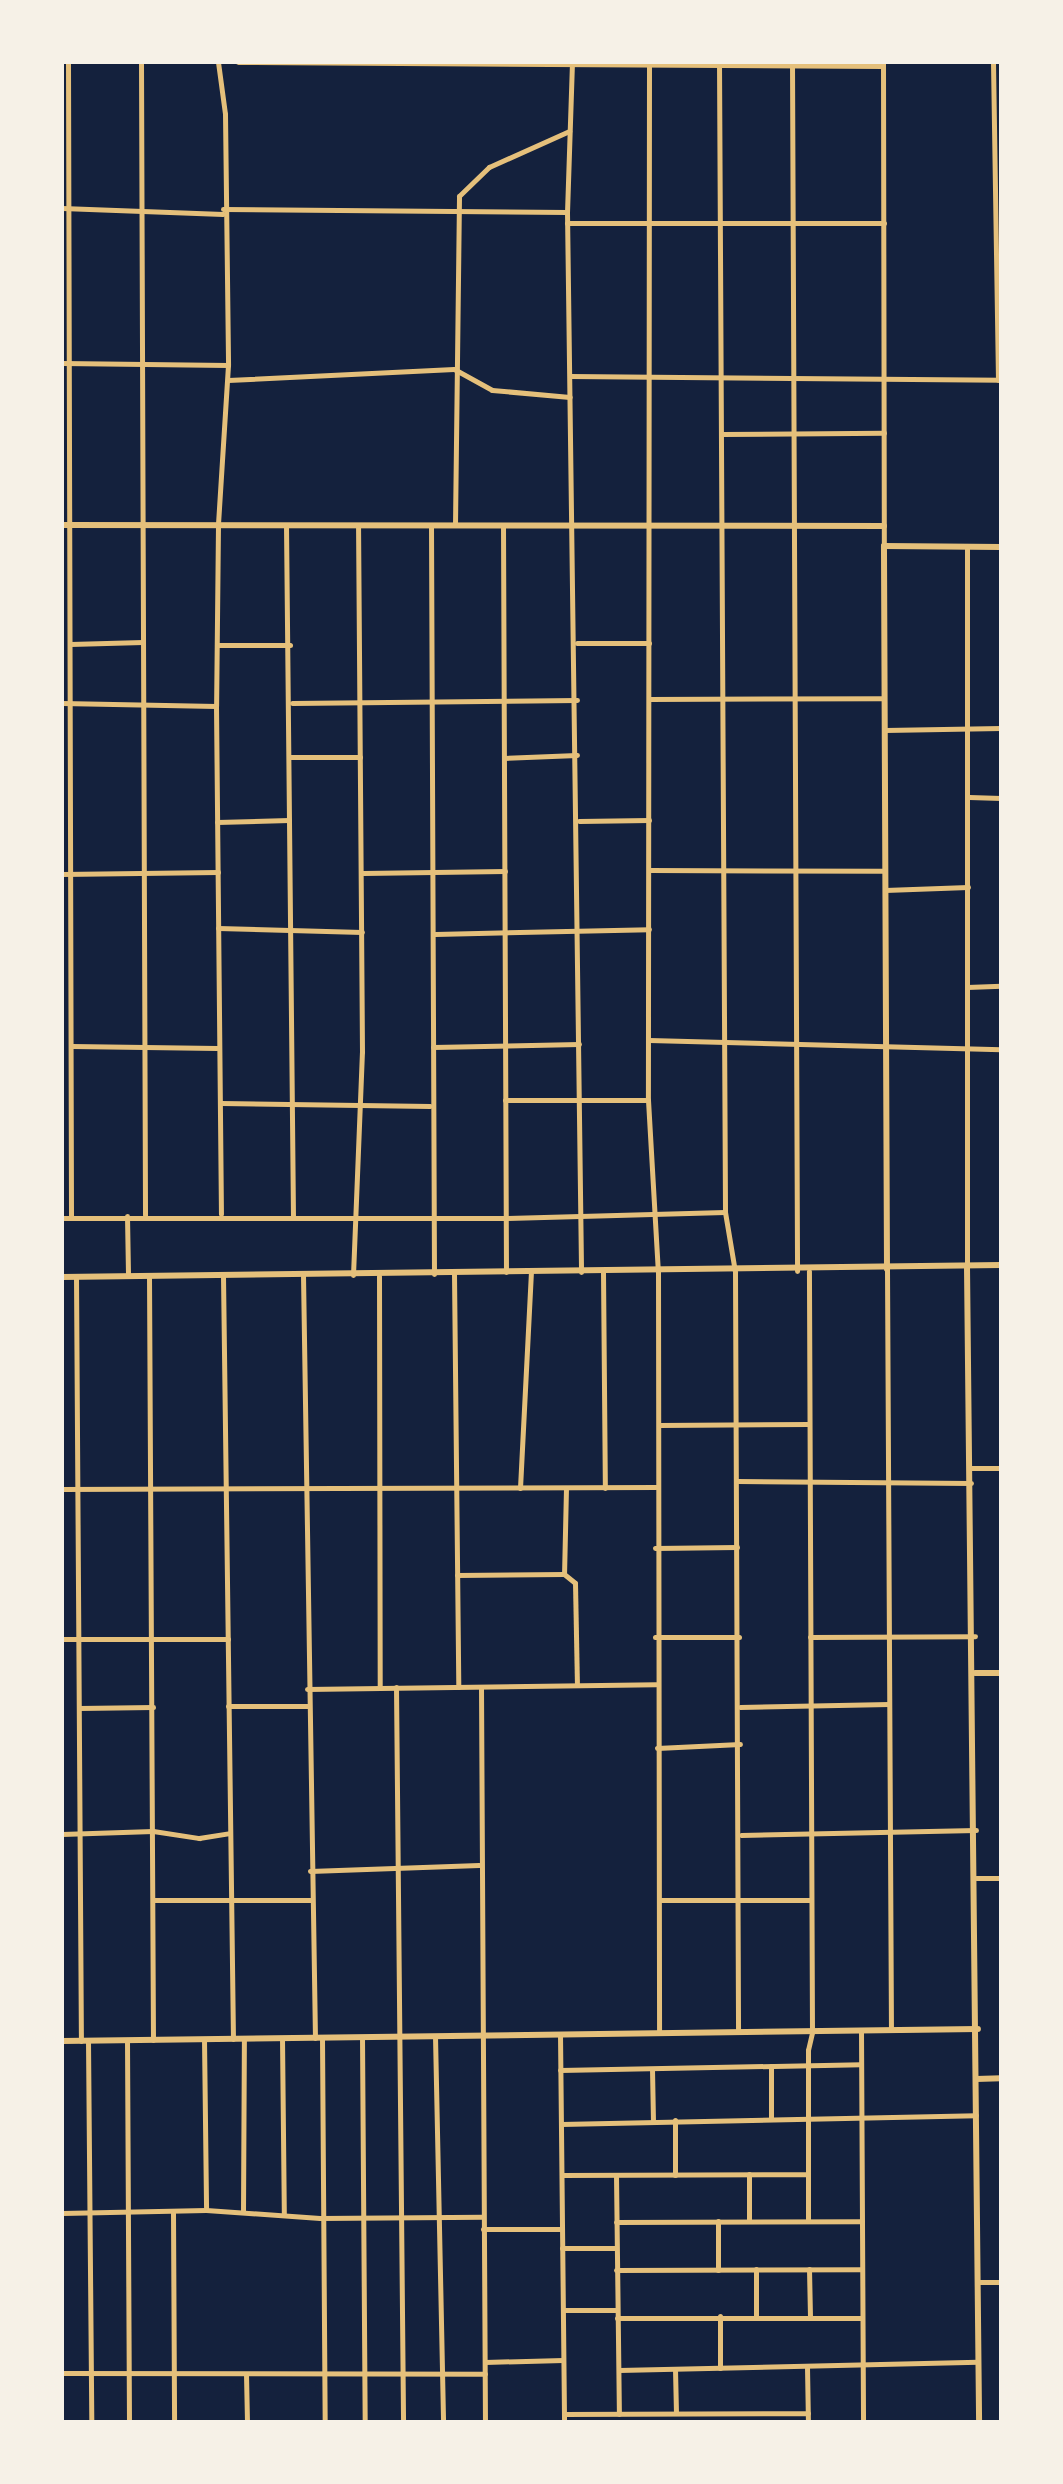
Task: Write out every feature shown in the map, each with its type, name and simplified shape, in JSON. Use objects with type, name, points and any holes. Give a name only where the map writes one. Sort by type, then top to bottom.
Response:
[{"type":"street","points":[[68,62],[73,525],[70,644],[71,1218]]},
{"type":"street","points":[[141,62],[145,1215]]},
{"type":"street","points":[[218,62],[225,114],[223,212],[228,365],[218,525],[216,706],[221,1214]]},
{"type":"street","points":[[238,62],[883,64],[883,698],[891,2030]]},
{"type":"street","points":[[570,376],[999,380],[993,62]]},
{"type":"street","points":[[572,64],[567,223],[577,643],[579,1101],[584,1214],[581,1273]]},
{"type":"street","points":[[649,64],[648,1100],[651,1214],[658,1272],[655,1637],[659,2033]]},
{"type":"street","points":[[719,64],[725,1212],[735,1272],[740,1707],[738,2032]]},
{"type":"street","points":[[792,64],[797,1271]]},
{"type":"street","points":[[455,525],[457,210],[464,188],[489,167],[569,131]]},
{"type":"street","points":[[62,208],[223,212],[567,212]]},
{"type":"street","points":[[567,223],[884,223]]},
{"type":"street","points":[[62,363],[228,365]]},
{"type":"street","points":[[228,380],[454,369],[492,390],[570,397]]},
{"type":"street","points":[[722,434],[884,433]]},
{"type":"street","points":[[62,525],[884,526]]},
{"type":"street","points":[[286,525],[292,703],[289,820],[293,1216]]},
{"type":"street","points":[[353,1275],[362,1105],[363,873],[358,525]]},
{"type":"street","points":[[431,525],[435,934],[430,1106],[434,1275]]},
{"type":"street","points":[[503,525],[506,1274]]},
{"type":"street","points":[[884,546],[1001,547]]},
{"type":"street","points":[[967,547],[967,1267],[975,1636],[979,2422]]},
{"type":"street","points":[[70,644],[143,642]]},
{"type":"street","points":[[577,643],[649,643]]},
{"type":"street","points":[[217,645],[290,645]]},
{"type":"street","points":[[649,699],[883,698]]},
{"type":"street","points":[[292,703],[577,700]]},
{"type":"street","points":[[62,703],[216,706]]},
{"type":"street","points":[[884,731],[1001,728]]},
{"type":"street","points":[[504,758],[577,755]]},
{"type":"street","points":[[291,757],[360,757]]},
{"type":"street","points":[[969,797],[1001,798]]},
{"type":"street","points":[[217,822],[289,820]]},
{"type":"street","points":[[579,821],[649,820]]},
{"type":"street","points":[[650,870],[885,871]]},
{"type":"street","points":[[363,873],[505,871]]},
{"type":"street","points":[[62,874],[218,872]]},
{"type":"street","points":[[885,890],[968,887]]},
{"type":"street","points":[[218,928],[362,932]]},
{"type":"street","points":[[435,934],[649,929]]},
{"type":"street","points":[[967,987],[1001,986]]},
{"type":"street","points":[[649,1040],[796,1041],[886,1048],[1001,1049]]},
{"type":"street","points":[[433,1047],[579,1044]]},
{"type":"street","points":[[72,1046],[217,1048]]},
{"type":"street","points":[[505,1100],[648,1100]]},
{"type":"street","points":[[221,1103],[430,1106]]},
{"type":"street","points":[[62,1218],[221,1214],[506,1218],[725,1212]]},
{"type":"street","points":[[127,1216],[128,1276]]},
{"type":"street","points":[[62,1277],[735,1272],[1001,1265]]},
{"type":"street","points":[[808,2221],[808,2065],[812,2032],[809,1271]]},
{"type":"street","points":[[603,1272],[605,1488]]},
{"type":"street","points":[[520,1488],[531,1273]]},
{"type":"street","points":[[454,1274],[458,1687]]},
{"type":"street","points":[[303,1275],[303,1487],[310,1871],[318,2038],[325,2422]]},
{"type":"street","points":[[149,1276],[153,1489],[153,2040]]},
{"type":"street","points":[[223,1276],[229,1488],[228,1706],[233,2039]]},
{"type":"street","points":[[379,1276],[380,1687]]},
{"type":"street","points":[[76,1277],[79,1833],[91,2422]]},
{"type":"street","points":[[659,1425],[809,1424]]},
{"type":"street","points":[[972,1468],[1001,1468]]},
{"type":"street","points":[[737,1481],[971,1483]]},
{"type":"street","points":[[62,1489],[456,1485],[656,1487]]},
{"type":"street","points":[[564,1574],[566,1488]]},
{"type":"street","points":[[655,1548],[737,1547]]},
{"type":"street","points":[[457,1575],[564,1574],[575,1583],[577,1684]]},
{"type":"street","points":[[810,1637],[975,1636]]},
{"type":"street","points":[[655,1637],[739,1637]]},
{"type":"street","points":[[62,1639],[228,1639]]},
{"type":"street","points":[[975,1673],[1001,1673]]},
{"type":"street","points":[[307,1689],[656,1684]]},
{"type":"street","points":[[396,1687],[394,1868],[400,2037],[403,2422]]},
{"type":"street","points":[[481,1687],[479,1865],[485,2422]]},
{"type":"street","points":[[740,1707],[889,1704]]},
{"type":"street","points":[[228,1706],[307,1706]]},
{"type":"street","points":[[79,1708],[153,1707]]},
{"type":"street","points":[[657,1748],[740,1744]]},
{"type":"street","points":[[741,1835],[976,1830]]},
{"type":"street","points":[[62,1834],[153,1831],[199,1838],[230,1833]]},
{"type":"street","points":[[310,1871],[479,1865]]},
{"type":"street","points":[[976,1878],[1001,1878]]},
{"type":"street","points":[[153,1900],[311,1900]]},
{"type":"street","points":[[660,1900],[812,1900]]},
{"type":"street","points":[[62,2041],[978,2029]]},
{"type":"street","points":[[861,2031],[859,2118],[863,2422]]},
{"type":"street","points":[[560,2034],[564,2422]]},
{"type":"street","points":[[435,2036],[443,2422]]},
{"type":"street","points":[[362,2037],[365,2422]]},
{"type":"street","points":[[282,2038],[284,2215]]},
{"type":"street","points":[[204,2039],[206,2210]]},
{"type":"street","points":[[243,2212],[244,2039]]},
{"type":"street","points":[[127,2040],[129,2422]]},
{"type":"street","points":[[560,2070],[861,2064]]},
{"type":"street","points":[[771,2066],[771,2117]]},
{"type":"street","points":[[652,2069],[653,2120]]},
{"type":"street","points":[[976,2079],[1001,2078]]},
{"type":"street","points":[[561,2124],[807,2116],[977,2115]]},
{"type":"street","points":[[675,2120],[675,2175]]},
{"type":"street","points":[[749,2174],[749,2221]]},
{"type":"street","points":[[562,2175],[807,2174]]},
{"type":"street","points":[[616,2175],[619,2414]]},
{"type":"street","points":[[62,2213],[206,2210],[320,2218],[483,2217]]},
{"type":"street","points":[[173,2213],[174,2422]]},
{"type":"street","points":[[718,2221],[718,2270]]},
{"type":"street","points":[[616,2222],[862,2221]]},
{"type":"street","points":[[483,2229],[562,2229]]},
{"type":"street","points":[[562,2248],[616,2248]]},
{"type":"street","points":[[756,2269],[756,2316]]},
{"type":"street","points":[[809,2269],[810,2317]]},
{"type":"street","points":[[616,2270],[862,2269]]},
{"type":"street","points":[[977,2282],[1001,2282]]},
{"type":"street","points":[[563,2310],[617,2310]]},
{"type":"street","points":[[720,2316],[720,2368]]},
{"type":"street","points":[[617,2318],[862,2318]]},
{"type":"street","points":[[485,2362],[563,2360]]},
{"type":"street","points":[[619,2370],[978,2362]]},
{"type":"street","points":[[807,2367],[808,2422]]},
{"type":"street","points":[[675,2369],[676,2413]]},
{"type":"street","points":[[62,2373],[485,2374]]},
{"type":"street","points":[[246,2374],[247,2422]]},
{"type":"street","points":[[710,2413],[710,2422]]},
{"type":"street","points":[[564,2414],[808,2413]]}]
